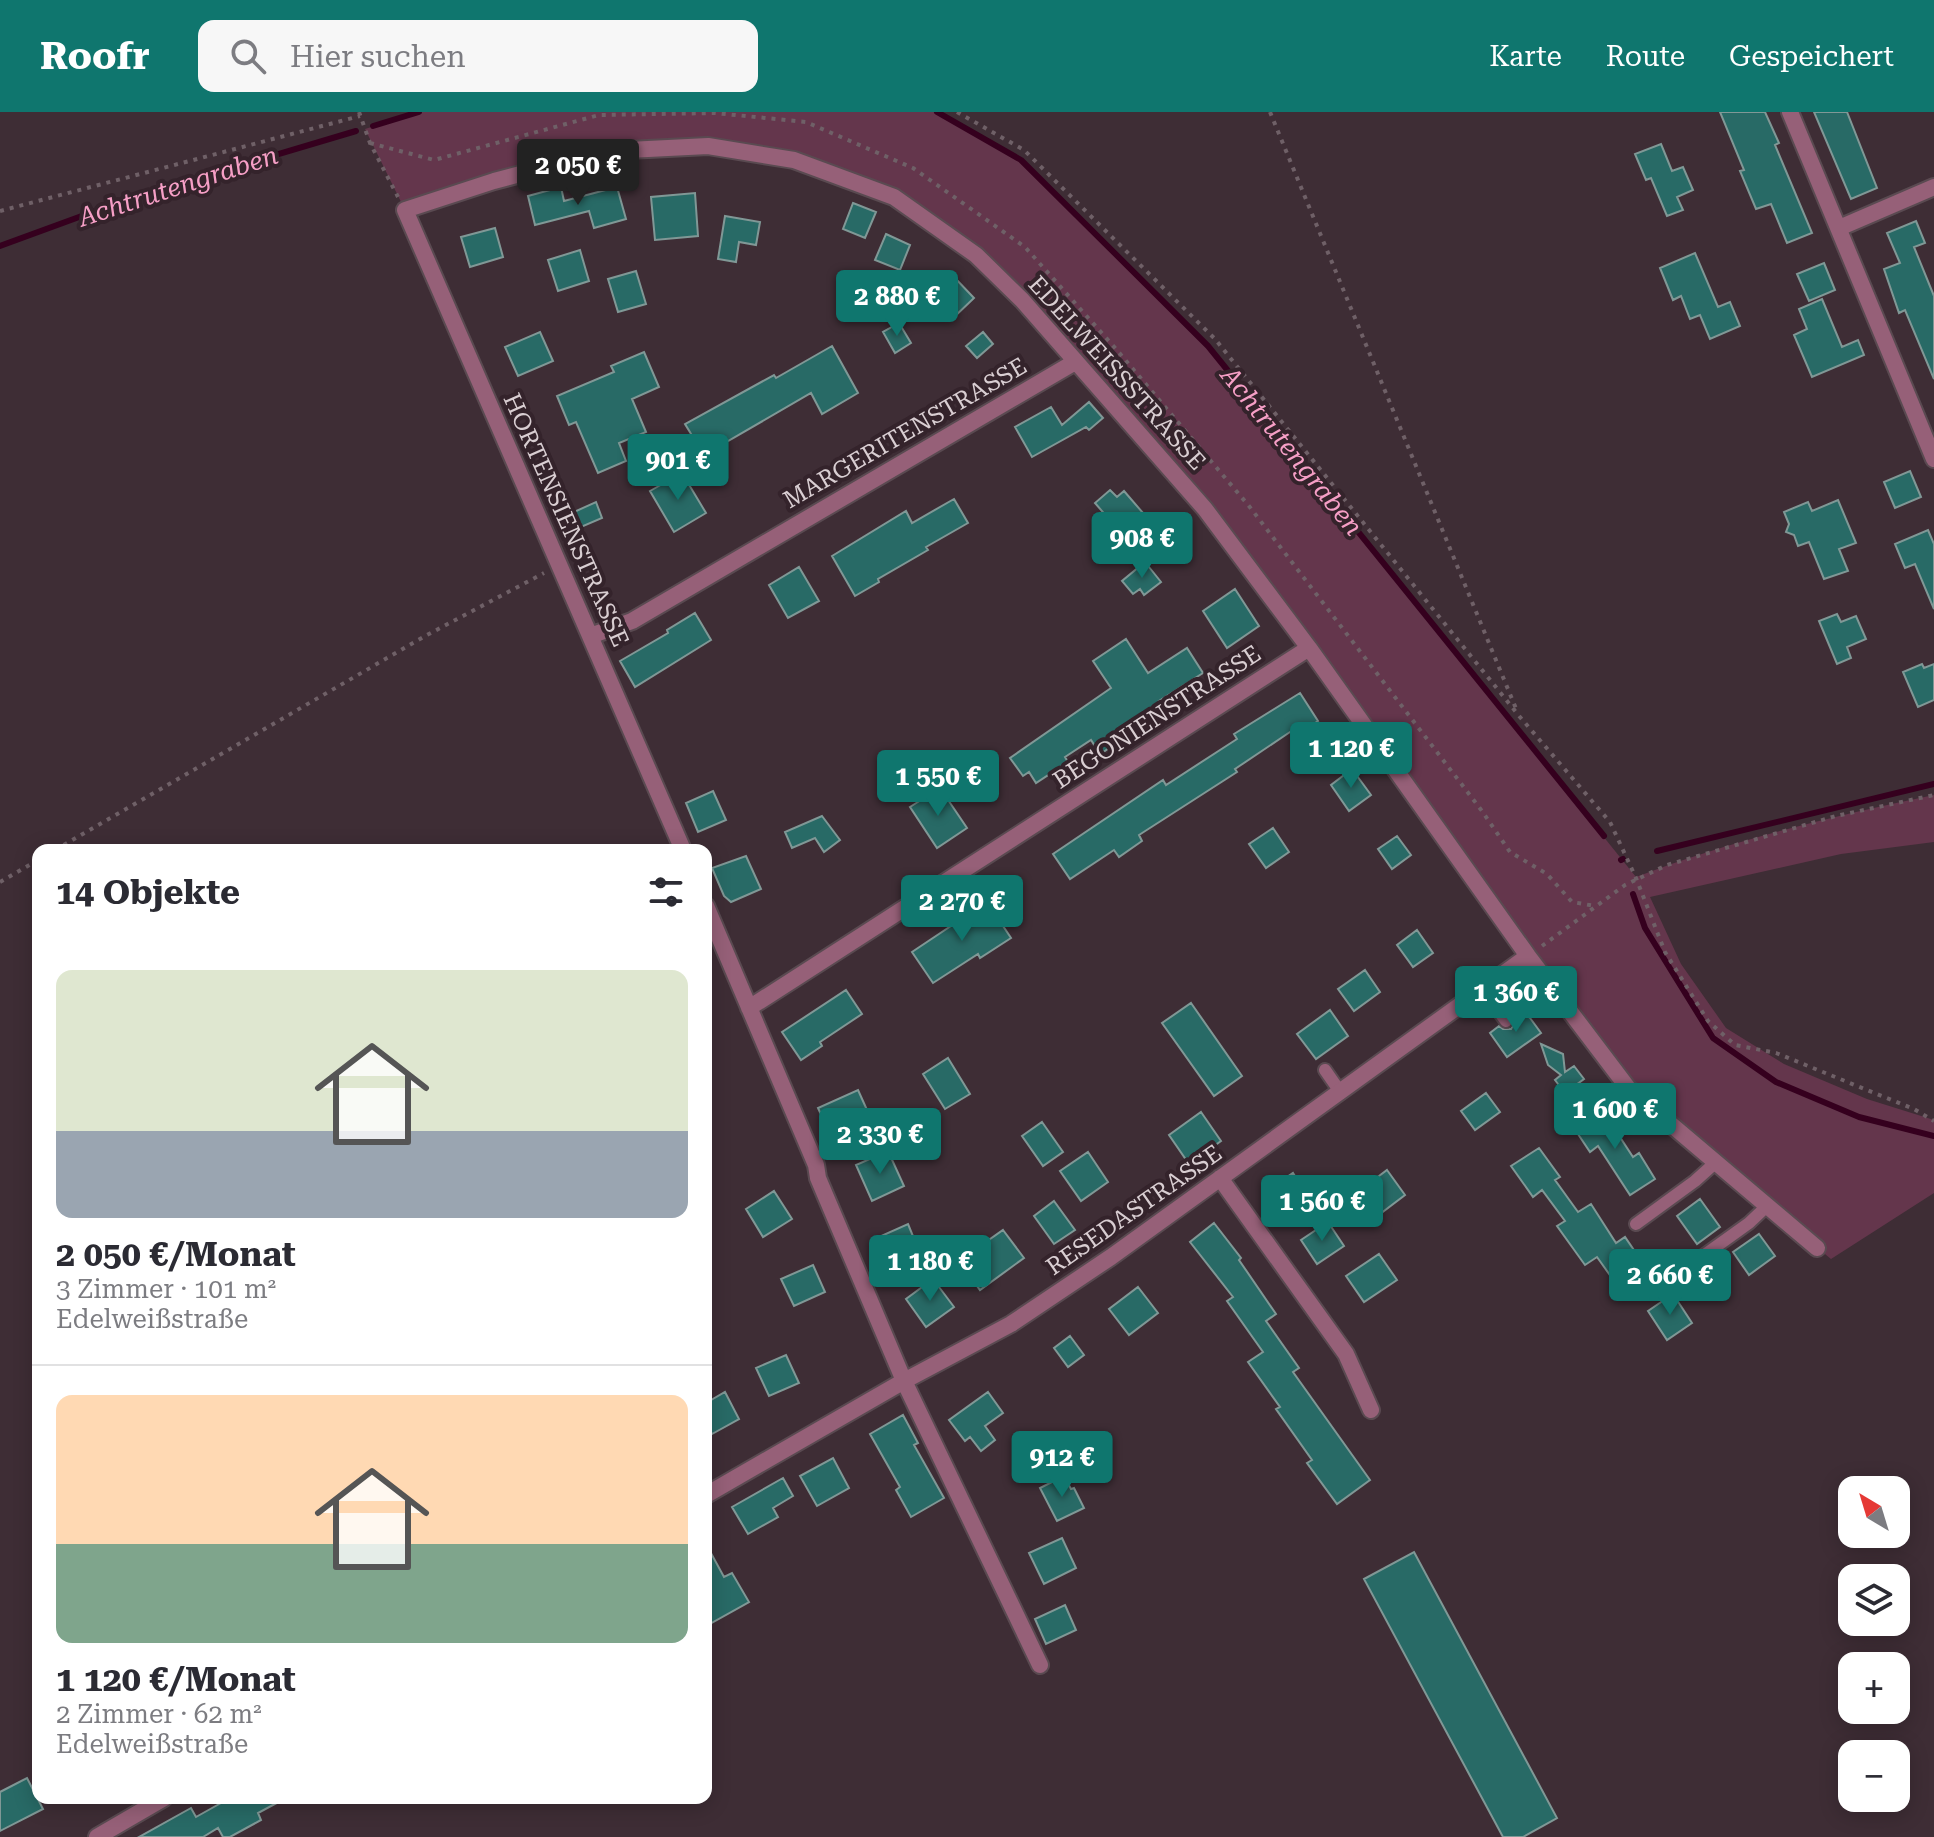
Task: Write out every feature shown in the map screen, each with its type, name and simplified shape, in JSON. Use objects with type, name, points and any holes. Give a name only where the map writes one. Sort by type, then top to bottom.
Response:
[{"type":"street","points":[[1790,112],[1934,459]]},
{"type":"street","name":"EDELWEISSSTRASSE","points":[[405,210],[494,181],[608,151],[708,146],[794,160],[894,197],[976,255],[1022,300],[1205,509],[1309,648],[1528,956],[1628,1088],[1817,1248]]},
{"type":"street","points":[[1839,228],[1934,187]]},
{"type":"street","name":"HORTENSIENSTRASSE","points":[[405,210],[680,844]]},
{"type":"street","name":"MARGERITENSTRASSE","points":[[590,636],[632,621],[1075,362]]},
{"type":"street","name":"BEGONIENSTRASSE","points":[[749,1008],[1309,648]]},
{"type":"street","points":[[712,920],[904,1381],[1040,1665]]},
{"type":"street","name":"RESEDASTRASSE","points":[[712,1492],[904,1381],[1011,1324],[1111,1257],[1528,956]]},
{"type":"street","points":[[1220,1178],[1346,1354],[1371,1410]]},
{"type":"street","points":[[97,1837],[154,1804]]},
{"type":"lane","points":[[1504,974],[1529,1009]]},
{"type":"lane","points":[[1483,990],[1506,1021]]},
{"type":"lane","points":[[1325,1070],[1341,1093]]},
{"type":"lane","points":[[1636,1224],[1715,1163]]},
{"type":"lane","points":[[1671,1279],[1749,1223],[1767,1206]]},
{"type":"path","points":[[957,112],[1024,150],[1215,339],[1520,717],[1610,822],[1665,952],[1708,1021],[1735,1045],[1776,1053],[1914,1109],[1934,1121]]},
{"type":"path","points":[[1270,112],[1520,717]]},
{"type":"path","points":[[0,211],[360,114],[370,143],[405,210]]},
{"type":"path","points":[[65,844],[427,635],[559,565]]},
{"type":"path","points":[[1528,956],[1636,878],[1667,865],[1836,816],[1934,795]]},
{"type":"path","points":[[0,882],[32,863]]},
{"type":"shaded area","points":[[419,112],[937,112],[1021,160],[1208,346],[1636,877],[1784,830],[1934,795],[1934,842],[1841,854],[1650,897],[1681,964],[1726,1028],[1784,1064],[1867,1099],[1934,1120],[1934,1193],[1831,1259],[1641,1102],[1205,509],[1022,300],[894,197],[794,160],[708,146],[608,151],[405,210],[365,129]]},
{"type":"building","points":[[1720,112],[1765,112],[1779,143],[1775,145],[1812,233],[1787,243],[1771,204],[1756,209]]},
{"type":"building","points":[[1814,112],[1847,112],[1877,188],[1851,199]]},
{"type":"building","points":[[1661,144],[1672,171],[1683,167],[1693,190],[1677,197],[1683,210],[1667,216],[1651,178],[1646,180],[1635,154]]},
{"type":"building","points":[[561,187],[564,201],[617,187],[626,219],[594,228],[589,211],[535,225],[528,196]]},
{"type":"building","points":[[695,193],[698,236],[655,240],[651,197]]},
{"type":"building","points":[[853,203],[876,212],[865,238],[843,229]]},
{"type":"building","points":[[725,216],[760,222],[756,245],[739,242],[736,262],[718,259]]},
{"type":"building","points":[[1916,221],[1925,243],[1914,247],[1934,296],[1934,379],[1905,310],[1899,313],[1884,269],[1900,263],[1887,233]]},
{"type":"building","points":[[495,228],[503,257],[470,267],[461,237]]},
{"type":"building","points":[[886,234],[910,245],[900,270],[875,260]]},
{"type":"building","points":[[580,250],[589,281],[558,291],[548,260]]},
{"type":"building","points":[[1695,253],[1718,307],[1730,302],[1740,326],[1710,339],[1700,315],[1690,319],[1681,296],[1673,300],[1660,268]]},
{"type":"building","points":[[1824,263],[1835,290],[1809,301],[1797,274]]},
{"type":"building","points":[[636,271],[646,304],[618,312],[608,279]]},
{"type":"building","points":[[953,276],[974,298],[952,319],[931,297]]},
{"type":"building","points":[[1822,299],[1842,347],[1858,340],[1864,355],[1812,377],[1794,335],[1807,329],[1799,309]]},
{"type":"building","points":[[899,323],[911,343],[895,353],[883,332]]},
{"type":"building","points":[[540,332],[553,361],[518,376],[505,347]]},
{"type":"building","points":[[983,332],[993,344],[977,358],[966,346]]},
{"type":"building","points":[[832,346],[858,393],[822,414],[811,393],[704,455],[685,424]]},
{"type":"building","points":[[644,352],[659,387],[632,399],[646,432],[619,443],[626,461],[598,473],[576,422],[569,425],[557,396],[614,372],[611,366]]},
{"type":"building","points":[[1089,402],[1103,418],[1089,430],[1086,427],[1032,457],[1015,427],[1051,407],[1062,425]]},
{"type":"building","points":[[1910,471],[1921,497],[1895,508],[1884,482]]},
{"type":"building","points":[[682,473],[706,513],[674,532],[650,491]]},
{"type":"building","points":[[1110,490],[1117,497],[1124,491],[1143,513],[1121,533],[1095,503]]},
{"type":"building","points":[[954,499],[968,523],[926,547],[928,550],[855,596],[832,556],[906,511],[912,523]]},
{"type":"building","points":[[1838,500],[1856,543],[1839,549],[1848,571],[1824,579],[1809,542],[1798,546],[1794,535],[1786,532],[1789,524],[1784,512],[1808,502],[1812,511]]},
{"type":"building","points":[[596,502],[602,518],[581,527],[574,512]]},
{"type":"building","points":[[1928,530],[1934,544],[1934,609],[1915,564],[1905,568],[1895,544]]},
{"type":"building","points":[[1145,562],[1161,582],[1144,595],[1140,589],[1133,594],[1122,581]]},
{"type":"building","points":[[799,567],[819,601],[788,618],[769,585]]},
{"type":"building","points":[[1235,589],[1259,626],[1227,648],[1203,611]]},
{"type":"building","points":[[695,613],[711,640],[635,687],[620,661]]},
{"type":"building","points":[[1837,614],[1841,622],[1856,616],[1866,639],[1847,647],[1851,658],[1837,664],[1819,621]]},
{"type":"building","points":[[1126,639],[1148,673],[1187,648],[1203,673],[1159,701],[1162,705],[1116,736],[1120,741],[1100,754],[1091,740],[1065,757],[1068,762],[1036,783],[1029,772],[1023,776],[1010,758],[1111,688],[1093,661]]},
{"type":"building","points":[[1922,664],[1924,668],[1934,664],[1934,700],[1918,707],[1903,672]]},
{"type":"building","points":[[1300,693],[1318,721],[1297,735],[1293,730],[1235,769],[1237,772],[1139,835],[1142,841],[1119,857],[1114,850],[1070,879],[1053,854],[1163,780],[1166,785],[1237,739],[1234,734]]},
{"type":"building","points":[[1352,769],[1371,795],[1349,811],[1331,785]]},
{"type":"building","points":[[940,788],[967,828],[937,848],[910,807]]},
{"type":"building","points":[[713,791],[726,820],[698,832],[686,803]]},
{"type":"building","points":[[822,816],[840,840],[824,852],[815,838],[792,848],[785,832]]},
{"type":"building","points":[[1273,828],[1289,852],[1266,868],[1249,844]]},
{"type":"building","points":[[1397,836],[1411,855],[1392,869],[1378,849]]},
{"type":"building","points":[[746,856],[761,889],[731,902],[724,896],[712,868]]},
{"type":"building","points":[[987,902],[1011,938],[980,958],[978,954],[933,983],[912,952]]},
{"type":"building","points":[[1417,930],[1433,953],[1413,967],[1397,945]]},
{"type":"building","points":[[1365,970],[1380,992],[1354,1011],[1338,989]]},
{"type":"building","points":[[846,990],[862,1014],[820,1042],[822,1046],[801,1060],[782,1032]]},
{"type":"building","points":[[1191,1003],[1242,1076],[1214,1096],[1162,1023]]},
{"type":"building","points":[[1330,1010],[1348,1036],[1316,1059],[1297,1034]]},
{"type":"building","points":[[1520,1011],[1530,1018],[1541,1033],[1507,1057],[1490,1033],[1499,1026],[1511,1029],[1513,1016]]},
{"type":"building","points":[[1541,1044],[1563,1054],[1565,1072],[1574,1066],[1584,1079],[1565,1093],[1555,1080],[1561,1075],[1548,1065]]},
{"type":"building","points":[[948,1058],[970,1094],[945,1109],[923,1074]]},
{"type":"building","points":[[858,1090],[872,1121],[832,1139],[818,1108]]},
{"type":"building","points":[[1486,1093],[1500,1112],[1475,1130],[1461,1111]]},
{"type":"building","points":[[1601,1108],[1633,1157],[1639,1153],[1655,1179],[1630,1195],[1598,1146],[1590,1152],[1574,1128]]},
{"type":"building","points":[[1201,1112],[1221,1141],[1189,1164],[1169,1135]]},
{"type":"building","points":[[1042,1122],[1063,1152],[1043,1166],[1022,1136]]},
{"type":"building","points":[[1539,1148],[1560,1177],[1555,1180],[1578,1212],[1591,1204],[1616,1243],[1625,1237],[1640,1259],[1612,1278],[1597,1257],[1585,1265],[1557,1226],[1565,1221],[1542,1190],[1533,1197],[1511,1166]]},
{"type":"building","points":[[888,1151],[904,1186],[872,1201],[856,1165]]},
{"type":"building","points":[[1088,1152],[1108,1182],[1081,1201],[1060,1171]]},
{"type":"building","points":[[1387,1170],[1405,1195],[1376,1217],[1358,1192]]},
{"type":"building","points":[[1293,1173],[1308,1196],[1281,1213],[1266,1191]]},
{"type":"building","points":[[774,1191],[792,1219],[763,1237],[746,1209]]},
{"type":"building","points":[[1700,1199],[1720,1227],[1697,1244],[1677,1216]]},
{"type":"building","points":[[1054,1201],[1075,1230],[1054,1244],[1034,1216]]},
{"type":"building","points":[[1328,1222],[1344,1246],[1317,1264],[1301,1240]]},
{"type":"building","points":[[1214,1223],[1241,1258],[1239,1260],[1276,1314],[1266,1321],[1299,1368],[1293,1372],[1370,1480],[1337,1504],[1307,1463],[1312,1460],[1248,1362],[1263,1352],[1227,1301],[1233,1297],[1190,1242]]},
{"type":"building","points":[[908,1224],[917,1246],[889,1259],[879,1237]]},
{"type":"building","points":[[1003,1230],[1024,1258],[980,1290],[959,1261]]},
{"type":"building","points":[[1759,1234],[1775,1256],[1749,1275],[1733,1252]]},
{"type":"building","points":[[1379,1254],[1397,1280],[1364,1302],[1346,1276]]},
{"type":"building","points":[[813,1265],[825,1292],[794,1306],[781,1279]]},
{"type":"building","points":[[933,1279],[954,1307],[926,1327],[906,1299]]},
{"type":"building","points":[[1138,1287],[1158,1313],[1129,1335],[1109,1309]]},
{"type":"building","points":[[1673,1294],[1692,1323],[1667,1340],[1648,1311]]},
{"type":"building","points":[[1070,1336],[1084,1355],[1068,1367],[1054,1348]]},
{"type":"building","points":[[786,1355],[799,1383],[769,1396],[756,1368]]},
{"type":"building","points":[[725,1392],[739,1419],[712,1434],[712,1400]]},
{"type":"building","points":[[988,1392],[1003,1413],[985,1426],[995,1440],[981,1451],[970,1437],[965,1441],[949,1420]]},
{"type":"building","points":[[903,1415],[918,1443],[914,1445],[944,1498],[911,1517],[896,1490],[900,1487],[870,1434]]},
{"type":"building","points":[[833,1458],[849,1488],[817,1506],[800,1476]]},
{"type":"building","points":[[1064,1476],[1084,1508],[1057,1521],[1040,1488]]},
{"type":"building","points":[[783,1478],[793,1496],[773,1508],[778,1517],[748,1534],[732,1507]]},
{"type":"building","points":[[1062,1538],[1076,1568],[1044,1584],[1029,1553]]},
{"type":"building","points":[[1414,1552],[1557,1818],[1523,1837],[1503,1837],[1364,1579]]},
{"type":"building","points":[[712,1555],[724,1577],[732,1573],[749,1602],[712,1623]]},
{"type":"building","points":[[1065,1605],[1076,1630],[1046,1644],[1035,1619]]},
{"type":"building","points":[[27,1778],[32,1788],[32,1804],[40,1804],[43,1809],[0,1831],[0,1792]]},
{"type":"building","points":[[219,1804],[275,1804],[258,1813],[261,1820],[230,1837],[223,1837],[218,1828],[203,1837],[139,1837],[191,1808],[196,1817]]},
{"type":"waterway","name":"Achtrutengraben","points":[[373,126],[419,112]]},
{"type":"waterway","name":"Achtrutengraben","points":[[937,112],[1021,160],[1208,346],[1604,836]]},
{"type":"waterway","name":"Achtrutengraben","points":[[0,246],[131,198],[356,131]]},
{"type":"waterway","points":[[1657,851],[1934,784]]},
{"type":"waterway","points":[[1633,894],[1645,928],[1713,1038],[1776,1082],[1859,1117],[1934,1136]]}]
